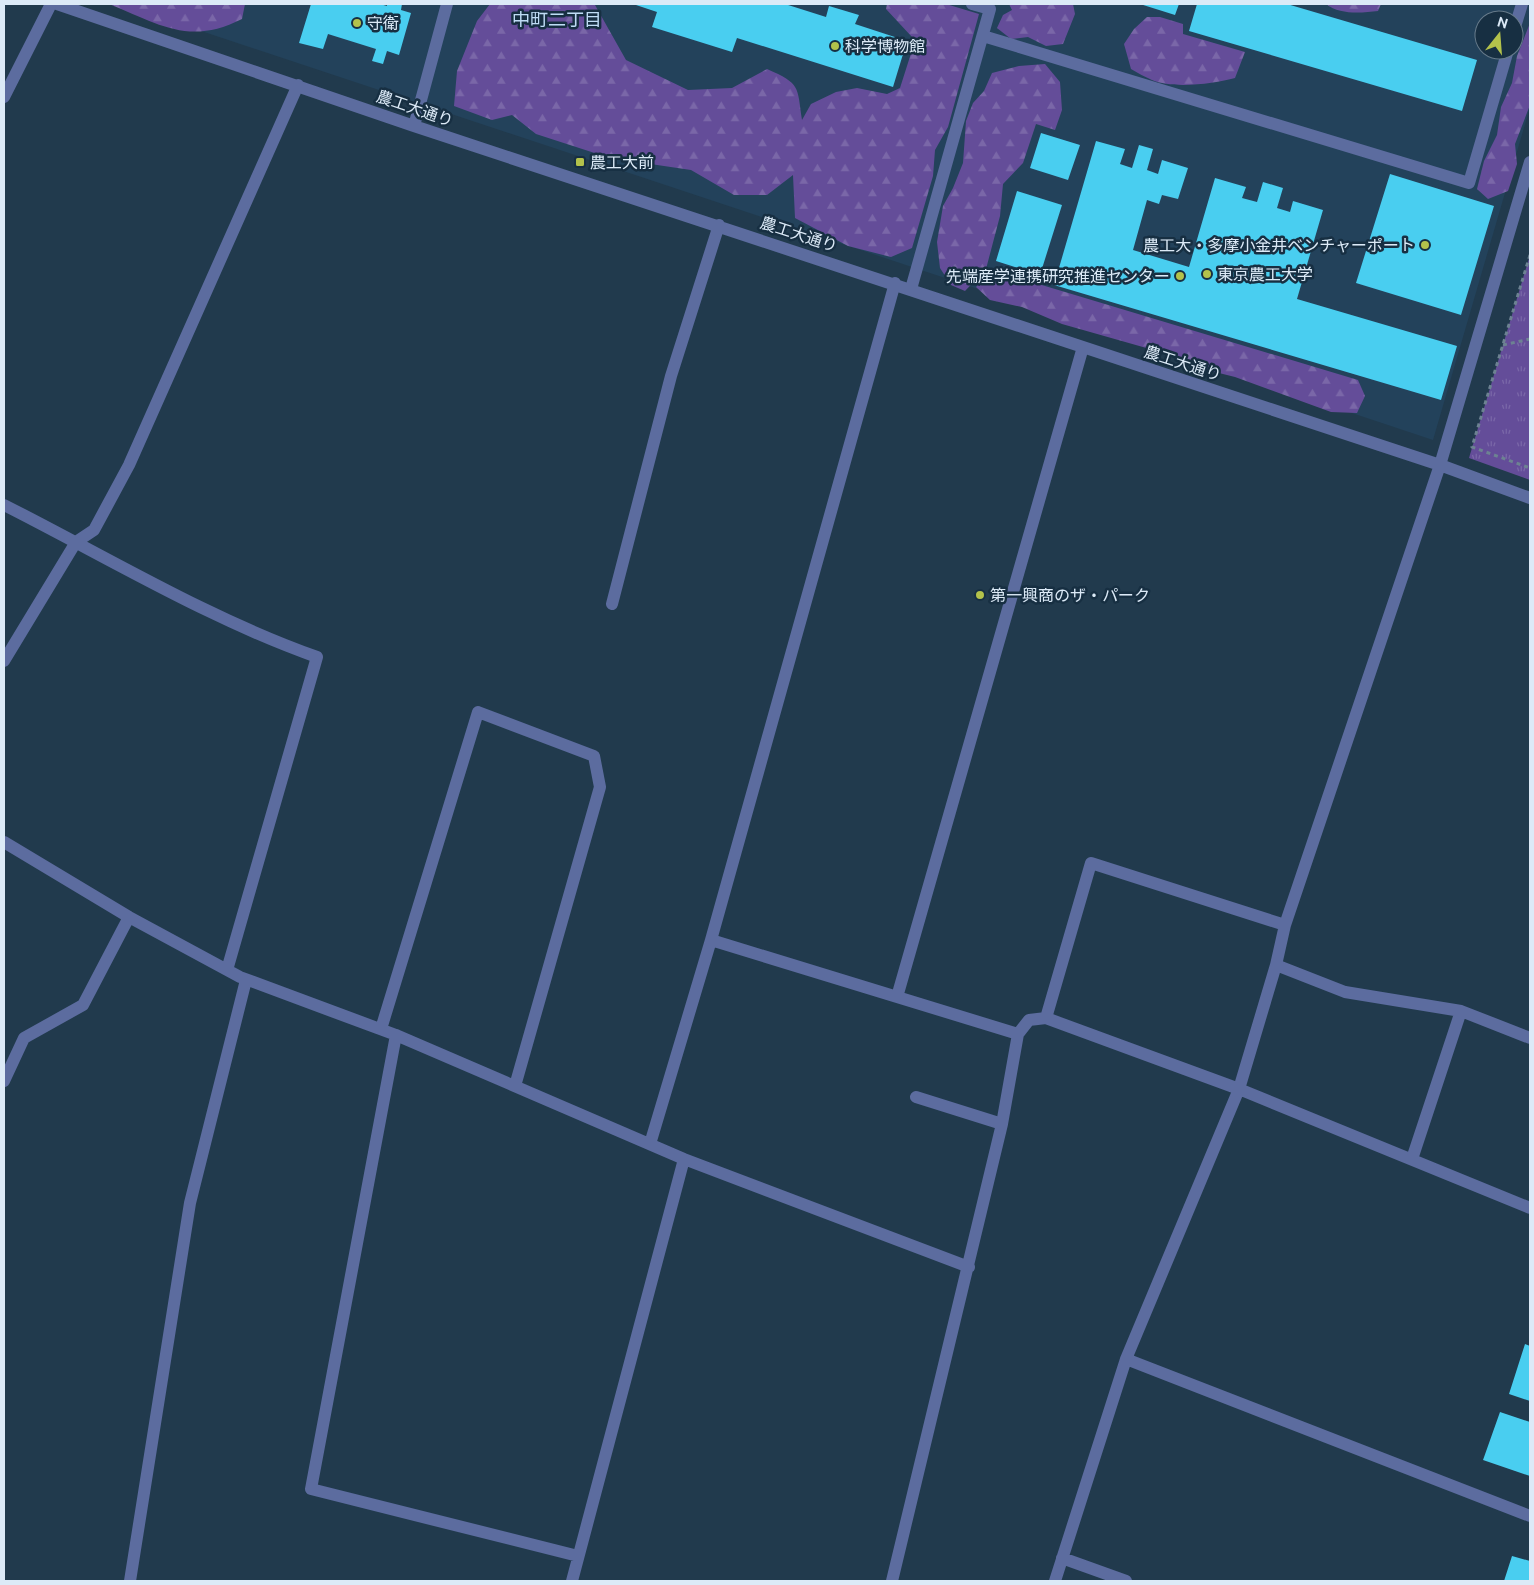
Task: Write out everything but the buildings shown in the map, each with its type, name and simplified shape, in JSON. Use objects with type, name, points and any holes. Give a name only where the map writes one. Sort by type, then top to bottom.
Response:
[{"type":"street","points":[[4,97],[51,4]]},
{"type":"street","name":"農工大通り","points":[[58,4],[414,126],[895,283],[1440,465],[1530,498]]},
{"type":"street","points":[[414,126],[447,4]]},
{"type":"street","points":[[911,289],[990,9],[972,4]]},
{"type":"street","points":[[982,36],[1469,183],[1505,60]]},
{"type":"street","points":[[4,661],[76,542],[94,530],[129,465],[298,85]]},
{"type":"street","points":[[1055,1581],[1126,1359],[1239,1089],[1276,965],[1285,926],[1440,465],[1530,162]]},
{"type":"street","points":[[612,604],[671,376],[719,225]]},
{"type":"street","points":[[650,1144],[711,940],[895,283]]},
{"type":"street","points":[[897,997],[1083,347]]},
{"type":"street","points":[[4,505],[191,604],[268,640],[317,657],[227,970]]},
{"type":"street","points":[[381,1029],[478,712],[594,756],[600,787],[515,1086]]},
{"type":"street","points":[[4,842],[129,917],[246,980],[396,1035],[684,1160],[969,1267]]},
{"type":"street","points":[[1046,1018],[1091,863],[1285,926]]},
{"type":"street","points":[[4,1081],[24,1038],[82,1005],[129,917]]},
{"type":"street","points":[[711,940],[1018,1034]]},
{"type":"street","points":[[1276,965],[1345,992],[1461,1011],[1530,1038]]},
{"type":"street","points":[[130,1581],[190,1202],[246,980]]},
{"type":"street","points":[[1412,1159],[1461,1011]]},
{"type":"street","points":[[892,1581],[1002,1124],[1018,1034],[1029,1020],[1046,1018],[1239,1089],[1530,1208]]},
{"type":"street","points":[[396,1035],[311,1489],[578,1556]]},
{"type":"street","points":[[916,1097],[1002,1124]]},
{"type":"street","points":[[572,1581],[684,1160]]},
{"type":"street","points":[[1126,1359],[1530,1516]]},
{"type":"street","points":[[1062,1558],[1126,1581]]},
{"type":"path","points":[[1530,254],[1472,447],[1530,468]]},
{"type":"path","points":[[1503,346],[1530,338]]},
{"type":"shaded area","name":"東京農工大学","points":[[120,4],[1530,4],[1530,107],[1433,440]]},
{"type":"green space","points":[[109,4],[245,4],[242,19],[223,27],[206,31],[190,31],[159,25]]},
{"type":"green space","points":[[490,4],[595,5],[626,60],[688,90],[732,88],[767,69],[786,79],[795,87],[798,93],[802,120],[811,104],[836,92],[857,88],[887,94],[900,88],[914,44],[912,37],[886,9],[887,4],[946,4],[979,14],[948,127],[935,150],[933,176],[912,248],[891,257],[848,246],[795,218],[793,175],[767,195],[734,195],[691,170],[610,158],[536,134],[512,115],[492,120],[454,106],[457,71],[477,21]]},
{"type":"green space","points":[[1009,4],[1073,4],[1075,14],[1063,44],[1046,46],[1028,37],[1011,39],[997,28],[1003,15],[1012,10]]},
{"type":"green space","points":[[1326,4],[1381,4],[1378,11],[1358,13],[1344,12]]},
{"type":"green space","points":[[1147,17],[1160,17],[1183,24],[1183,34],[1245,52],[1235,78],[1205,84],[1170,84],[1152,80],[1131,69],[1124,44],[1134,29]]},
{"type":"green space","points":[[1530,23],[1530,105],[1515,144],[1517,164],[1508,191],[1488,199],[1477,189],[1484,161],[1497,135],[1501,107],[1512,83],[1516,60],[1524,60],[1524,38]]},
{"type":"green space","points":[[1045,64],[1060,82],[1062,110],[1055,130],[1036,124],[1023,163],[1003,184],[1000,216],[986,269],[965,291],[951,285],[940,268],[937,242],[943,206],[963,163],[966,121],[973,103],[984,91],[992,73],[1019,66]]},
{"type":"green space","points":[[1530,255],[1530,480],[1469,458]]},
{"type":"green space","points":[[992,270],[1358,380],[1365,396],[1357,413],[1331,412],[1235,377],[1199,368],[1171,355],[1062,324],[1022,307],[990,300],[976,287]]},
{"type":"place","name":"守衛","points":[[357,23]]},
{"type":"place","name":"科学博物館","points":[[835,46]]},
{"type":"place","name":"農工大前","points":[[580,162]]},
{"type":"place","name":"農工大・多摩小金井ベンチャーポート","points":[[1425,245]]},
{"type":"place","name":"東京農工大学","points":[[1207,274]]},
{"type":"place","name":"先端産学連携研究推進センター","points":[[1180,276]]},
{"type":"place","name":"第一興商のザ・パーク","points":[[980,595]]},
{"type":"district","name":"中町二丁目","points":[[557,19]]}]
